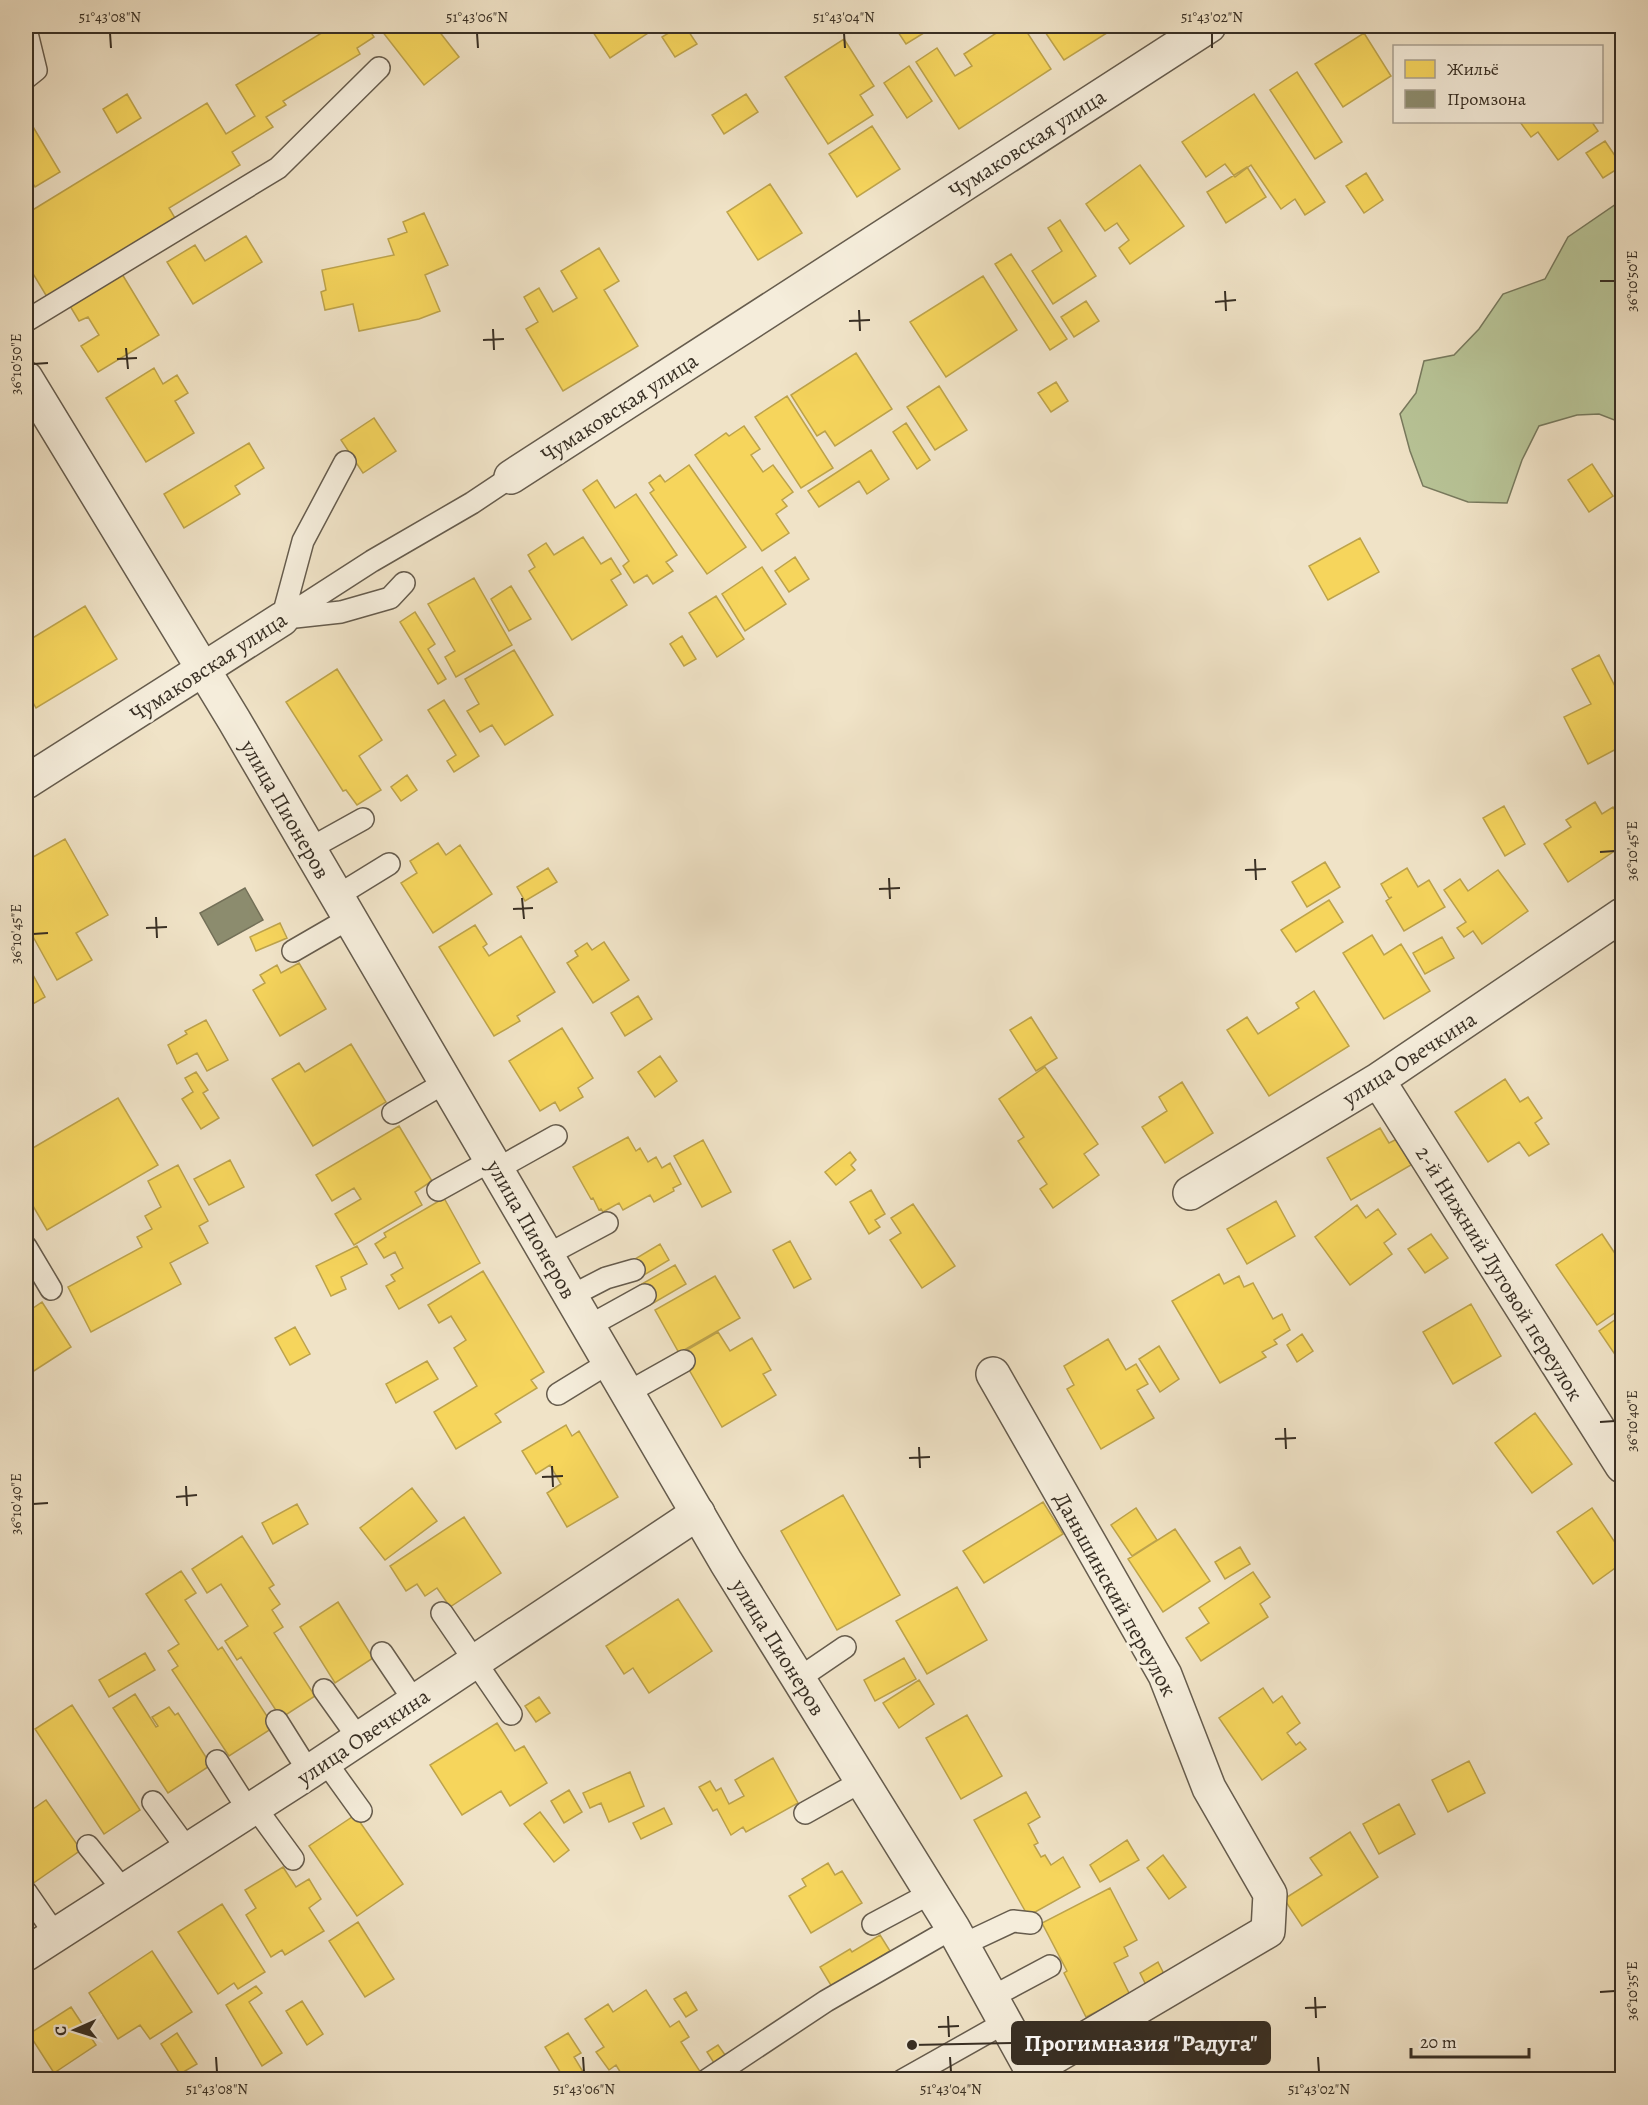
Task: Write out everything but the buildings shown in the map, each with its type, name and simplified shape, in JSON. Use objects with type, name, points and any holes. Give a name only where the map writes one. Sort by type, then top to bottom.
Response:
[{"type":"street","name":"Чумаковская улица","points":[[511,477],[1209,26]]},
{"type":"street","name":"улица Пионеров","points":[[26,378],[203,669],[698,1513],[958,1936],[999,2009],[1028,2076]]},
{"type":"street","name":"Чумаковская улица","points":[[26,782],[282,619]]},
{"type":"street","name":"улица Овечкина","points":[[1190,1193],[1378,1080],[1623,915]]},
{"type":"street","name":"2-й Нижний Луговой переулок","points":[[1378,1080],[1623,1466]]},
{"type":"street","name":"Даньшинский переулок","points":[[993,1374],[1165,1675],[1209,1788],[1270,1894],[1268,1931],[1028,2076]]},
{"type":"street","name":"улица Овечкина","points":[[26,1954],[317,1767],[698,1513]]},
{"type":"lane","points":[[26,29],[36,70],[26,78]]},
{"type":"lane","points":[[26,321],[278,168],[379,68]]},
{"type":"lane","points":[[345,462],[303,541],[282,619],[340,612],[390,598],[404,583]]},
{"type":"lane","name":"Чумаковская улица","points":[[282,619],[372,561],[472,503],[511,477]]},
{"type":"lane","points":[[309,849],[363,819]]},
{"type":"lane","points":[[293,951],[389,864]]},
{"type":"lane","points":[[393,1113],[446,1082]]},
{"type":"lane","points":[[438,1190],[556,1136]]},
{"type":"lane","points":[[547,1254],[607,1223]]},
{"type":"lane","points":[[26,1247],[51,1289]]},
{"type":"lane","points":[[571,1296],[606,1278],[634,1270]]},
{"type":"lane","points":[[589,1326],[645,1294]]},
{"type":"lane","points":[[627,1393],[684,1361]]},
{"type":"lane","points":[[558,1394],[610,1362]]},
{"type":"lane","points":[[442,1613],[511,1714]]},
{"type":"lane","points":[[798,1679],[845,1647]]},
{"type":"lane","points":[[382,1653],[415,1702]]},
{"type":"lane","points":[[324,1690],[358,1739]]},
{"type":"lane","points":[[277,1721],[317,1767],[361,1811]]},
{"type":"lane","points":[[217,1761],[252,1809],[294,1859]]},
{"type":"lane","points":[[805,1813],[862,1781]]},
{"type":"lane","points":[[153,1802],[188,1850]]},
{"type":"lane","points":[[88,1846],[124,1890]]},
{"type":"lane","points":[[26,1892],[56,1934]]},
{"type":"lane","points":[[873,1924],[931,1893]]},
{"type":"lane","points":[[707,2079],[826,2001],[958,1936],[1013,1922],[1031,1923]]},
{"type":"lane","points":[[903,2079],[999,2009],[1050,1966]]},
{"type":"green space","points":[[1622,200],[1622,423],[1599,414],[1577,415],[1539,426],[1522,460],[1507,503],[1468,502],[1423,486],[1400,414],[1416,393],[1424,361],[1454,355],[1479,329],[1503,294],[1545,279],[1568,237]]},
{"type":"place","name":"Прогимназия \"Радуга\"","points":[[912,2045]]}]
